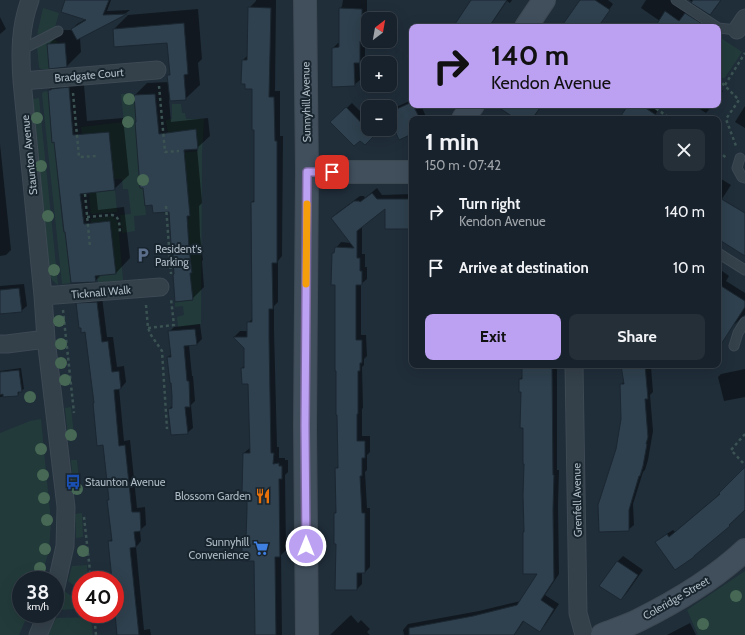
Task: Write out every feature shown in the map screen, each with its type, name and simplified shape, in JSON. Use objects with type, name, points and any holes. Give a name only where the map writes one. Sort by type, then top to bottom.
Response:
[{"type":"street","name":"Sunnyhill Avenue","points":[[305,0],[307,172],[305,426],[307,635]]},
{"type":"street","points":[[528,24],[544,0]]},
{"type":"street","name":"Staunton Avenue","points":[[24,2],[21,50],[22,81],[46,339],[66,507],[65,546],[59,571]]},
{"type":"street","name":"Bradgate Court","points":[[22,81],[157,70]]},
{"type":"street","points":[[307,172],[409,172]]},
{"type":"street","name":"Ticknall Walk","points":[[43,296],[152,287]]},
{"type":"street","points":[[0,344],[46,339]]},
{"type":"street","name":"Grenfell Avenue","points":[[574,368],[578,613],[584,635]]},
{"type":"street","name":"Coleridge Street","points":[[602,635],[638,620],[709,580],[745,550]]},
{"type":"street","points":[[38,635],[43,623]]},
{"type":"lane","points":[[676,0],[712,24]]},
{"type":"lane","points":[[721,26],[741,24]]},
{"type":"lane","points":[[21,50],[58,31]]},
{"type":"lane","points":[[740,158],[737,168],[742,177],[745,178]]},
{"type":"lane","points":[[721,255],[745,270]]},
{"type":"lane","points":[[734,346],[738,333],[745,322]]},
{"type":"path","points":[[725,85],[745,53]]},
{"type":"path","points":[[157,70],[165,152],[179,151]]},
{"type":"path","points":[[71,77],[79,158],[97,156]]},
{"type":"path","points":[[721,82],[739,100],[726,119],[740,158]]},
{"type":"path","points":[[655,108],[667,116]]},
{"type":"path","points":[[84,194],[90,247]]},
{"type":"path","points":[[87,217],[112,214],[115,215],[119,219],[120,233]]},
{"type":"path","points":[[152,287],[148,328],[162,351],[167,429]]},
{"type":"path","points":[[62,295],[74,414]]},
{"type":"path","points":[[745,434],[732,450],[745,465]]},
{"type":"path","points":[[84,517],[90,571]]},
{"type":"path","points":[[95,623],[96,635]]},
{"type":"green space","points":[[43,8],[59,13],[55,27],[37,35]]},
{"type":"green space","points":[[54,38],[58,43],[47,45],[50,70],[41,69],[39,67],[37,46]]},
{"type":"green space","points":[[721,38],[742,52],[724,79],[721,76]]},
{"type":"green space","points":[[48,91],[52,142],[54,142],[63,231],[65,232],[71,283],[62,284],[42,94],[43,92]]},
{"type":"green space","points":[[121,94],[135,94],[136,122],[146,215],[134,216],[135,231],[122,233],[120,215],[131,214],[128,189],[123,189],[122,179],[114,179],[99,150],[111,148],[109,132],[82,134],[81,127],[124,122]]},
{"type":"green space","points":[[39,98],[58,285],[50,276],[33,99]]},
{"type":"green space","points":[[172,104],[181,104],[182,113],[185,113],[186,119],[204,119],[202,154],[201,324],[178,327],[177,317],[184,315],[183,306],[175,307],[175,302],[193,299],[187,222],[190,216],[185,162],[166,155],[198,151],[196,130],[168,133],[166,120],[172,119]]},
{"type":"green space","points":[[115,190],[117,212],[91,214],[89,193]]},
{"type":"green space","points":[[111,216],[116,219],[118,223],[123,280],[98,283],[97,276],[116,273],[110,221],[91,223],[91,219]]},
{"type":"green space","points":[[71,407],[74,437],[68,438],[65,408]]},
{"type":"green space","points":[[41,419],[51,521],[49,551],[43,571],[12,571],[12,623],[24,623],[19,635],[0,635],[0,433],[30,421]]},
{"type":"green space","points":[[71,460],[77,460],[80,493],[74,494]]},
{"type":"green space","points":[[82,513],[83,537],[76,538],[75,514]]},
{"type":"green space","points":[[87,565],[87,571],[72,571],[72,584],[68,581],[72,566]]},
{"type":"green space","points":[[745,571],[745,635],[698,635],[687,610]]},
{"type":"green space","points":[[64,591],[72,596],[72,609],[64,610]]},
{"type":"green space","points":[[64,618],[72,618],[72,623],[92,623],[93,635],[48,635],[54,623],[64,623]]},
{"type":"building","points":[[65,0],[109,0],[103,15],[127,14],[77,40],[71,29],[86,20],[61,12]]},
{"type":"building","points":[[471,0],[507,0],[491,24],[455,24]]},
{"type":"building","points":[[580,0],[595,0],[610,10],[600,24],[563,24]]},
{"type":"building","points":[[693,0],[721,0],[710,15],[691,3]]},
{"type":"building","points":[[248,7],[271,8],[269,97],[274,97],[275,141],[277,141],[277,263],[272,263],[273,309],[269,309],[271,453],[274,453],[273,464],[279,463],[279,466],[282,466],[282,479],[279,479],[280,557],[275,557],[276,635],[255,635],[254,561],[242,561],[242,538],[246,538],[247,508],[247,492],[242,492],[243,453],[250,453],[248,384],[242,384],[241,368],[244,368],[244,348],[233,337],[247,337],[247,322],[252,322],[251,202],[254,202],[254,130],[252,130],[252,89],[245,89],[245,84],[241,84],[242,60],[247,60]]},
{"type":"building","points":[[339,8],[362,9],[360,63],[354,63],[355,86],[332,87],[332,48],[339,47]]},
{"type":"building","points":[[665,11],[679,21],[685,13],[702,24],[657,24]]},
{"type":"building","points":[[184,23],[188,74],[184,75],[186,100],[170,101],[167,75],[170,75],[167,43],[114,47],[113,29]]},
{"type":"building","points":[[65,43],[67,67],[49,69],[47,44]]},
{"type":"building","points":[[69,87],[73,135],[109,132],[115,190],[80,194],[84,224],[110,221],[116,274],[95,276],[96,282],[71,283],[54,142],[52,143],[48,90]]},
{"type":"building","points":[[155,94],[159,134],[196,129],[198,149],[184,150],[190,216],[187,216],[193,300],[175,302],[173,275],[174,262],[169,212],[153,213],[152,205],[145,206],[143,188],[140,188],[134,95]]},
{"type":"building","points":[[409,103],[409,108],[414,108],[418,116],[409,116],[409,135],[399,140],[397,135],[397,109]]},
{"type":"building","points":[[346,107],[361,123],[361,136],[374,136],[365,145],[360,141],[354,146],[330,122]]},
{"type":"building","points":[[500,108],[540,108],[534,116],[512,116]]},
{"type":"building","points":[[626,108],[646,108],[658,116],[621,116]]},
{"type":"building","points":[[372,193],[377,199],[409,199],[409,229],[385,229],[385,209],[357,231],[357,258],[360,258],[362,285],[356,285],[356,340],[362,340],[362,363],[360,363],[360,371],[358,371],[357,441],[365,441],[365,458],[362,458],[362,476],[360,476],[362,513],[365,513],[365,573],[357,573],[357,590],[335,590],[335,468],[338,468],[335,371],[335,285],[331,285],[332,253],[334,253],[335,247],[354,248],[331,218],[354,201],[360,202]]},
{"type":"building","points":[[721,199],[745,213],[745,256],[721,241]]},
{"type":"building","points":[[721,286],[745,301],[745,307],[721,344]]},
{"type":"building","points":[[19,288],[22,312],[0,314],[0,290]]},
{"type":"building","points":[[97,302],[102,342],[108,341],[112,372],[119,371],[121,389],[114,390],[119,446],[125,445],[132,512],[140,512],[141,531],[134,532],[136,547],[130,548],[139,635],[117,635],[116,623],[124,623],[124,571],[111,571],[108,541],[112,541],[103,445],[97,446],[94,403],[85,332],[81,333],[81,328],[79,328],[76,303]]},
{"type":"building","points":[[195,329],[197,345],[184,346],[187,381],[189,381],[190,407],[185,407],[188,434],[171,435],[168,409],[172,408],[172,396],[167,357],[171,357],[168,331]]},
{"type":"building","points":[[522,368],[552,368],[554,580],[541,600],[554,609],[540,632],[523,621],[514,635],[409,635],[409,628],[473,616],[517,605],[537,574],[523,574],[524,464],[523,428],[520,428],[521,392],[519,392],[519,379],[522,379]]},
{"type":"building","points":[[621,368],[645,368],[648,399],[645,399],[648,437],[647,444],[643,466],[629,510],[629,531],[599,532],[598,505],[616,449],[621,419],[620,384],[624,384]]},
{"type":"building","points":[[19,370],[22,392],[18,392],[18,396],[3,397],[3,394],[0,395],[0,372]]},
{"type":"building","points":[[745,467],[745,510],[729,525],[730,526],[694,557],[675,570],[655,542],[667,534],[669,537],[720,494],[719,493]]},
{"type":"building","points":[[617,561],[638,575],[621,600],[599,586]]},
{"type":"slow traffic","points":[[306,284],[307,204]]},
{"type":"place","name":"Resident's Parking","points":[[143,255]]},
{"type":"place","name":"Staunton Avenue","points":[[73,482]]},
{"type":"place","name":"Blossom Garden","points":[[263,496]]},
{"type":"place","name":"Sunnyhill Convenience","points":[[261,548]]},
{"type":"route","points":[[306,546],[305,426],[307,172],[332,172]]}]
